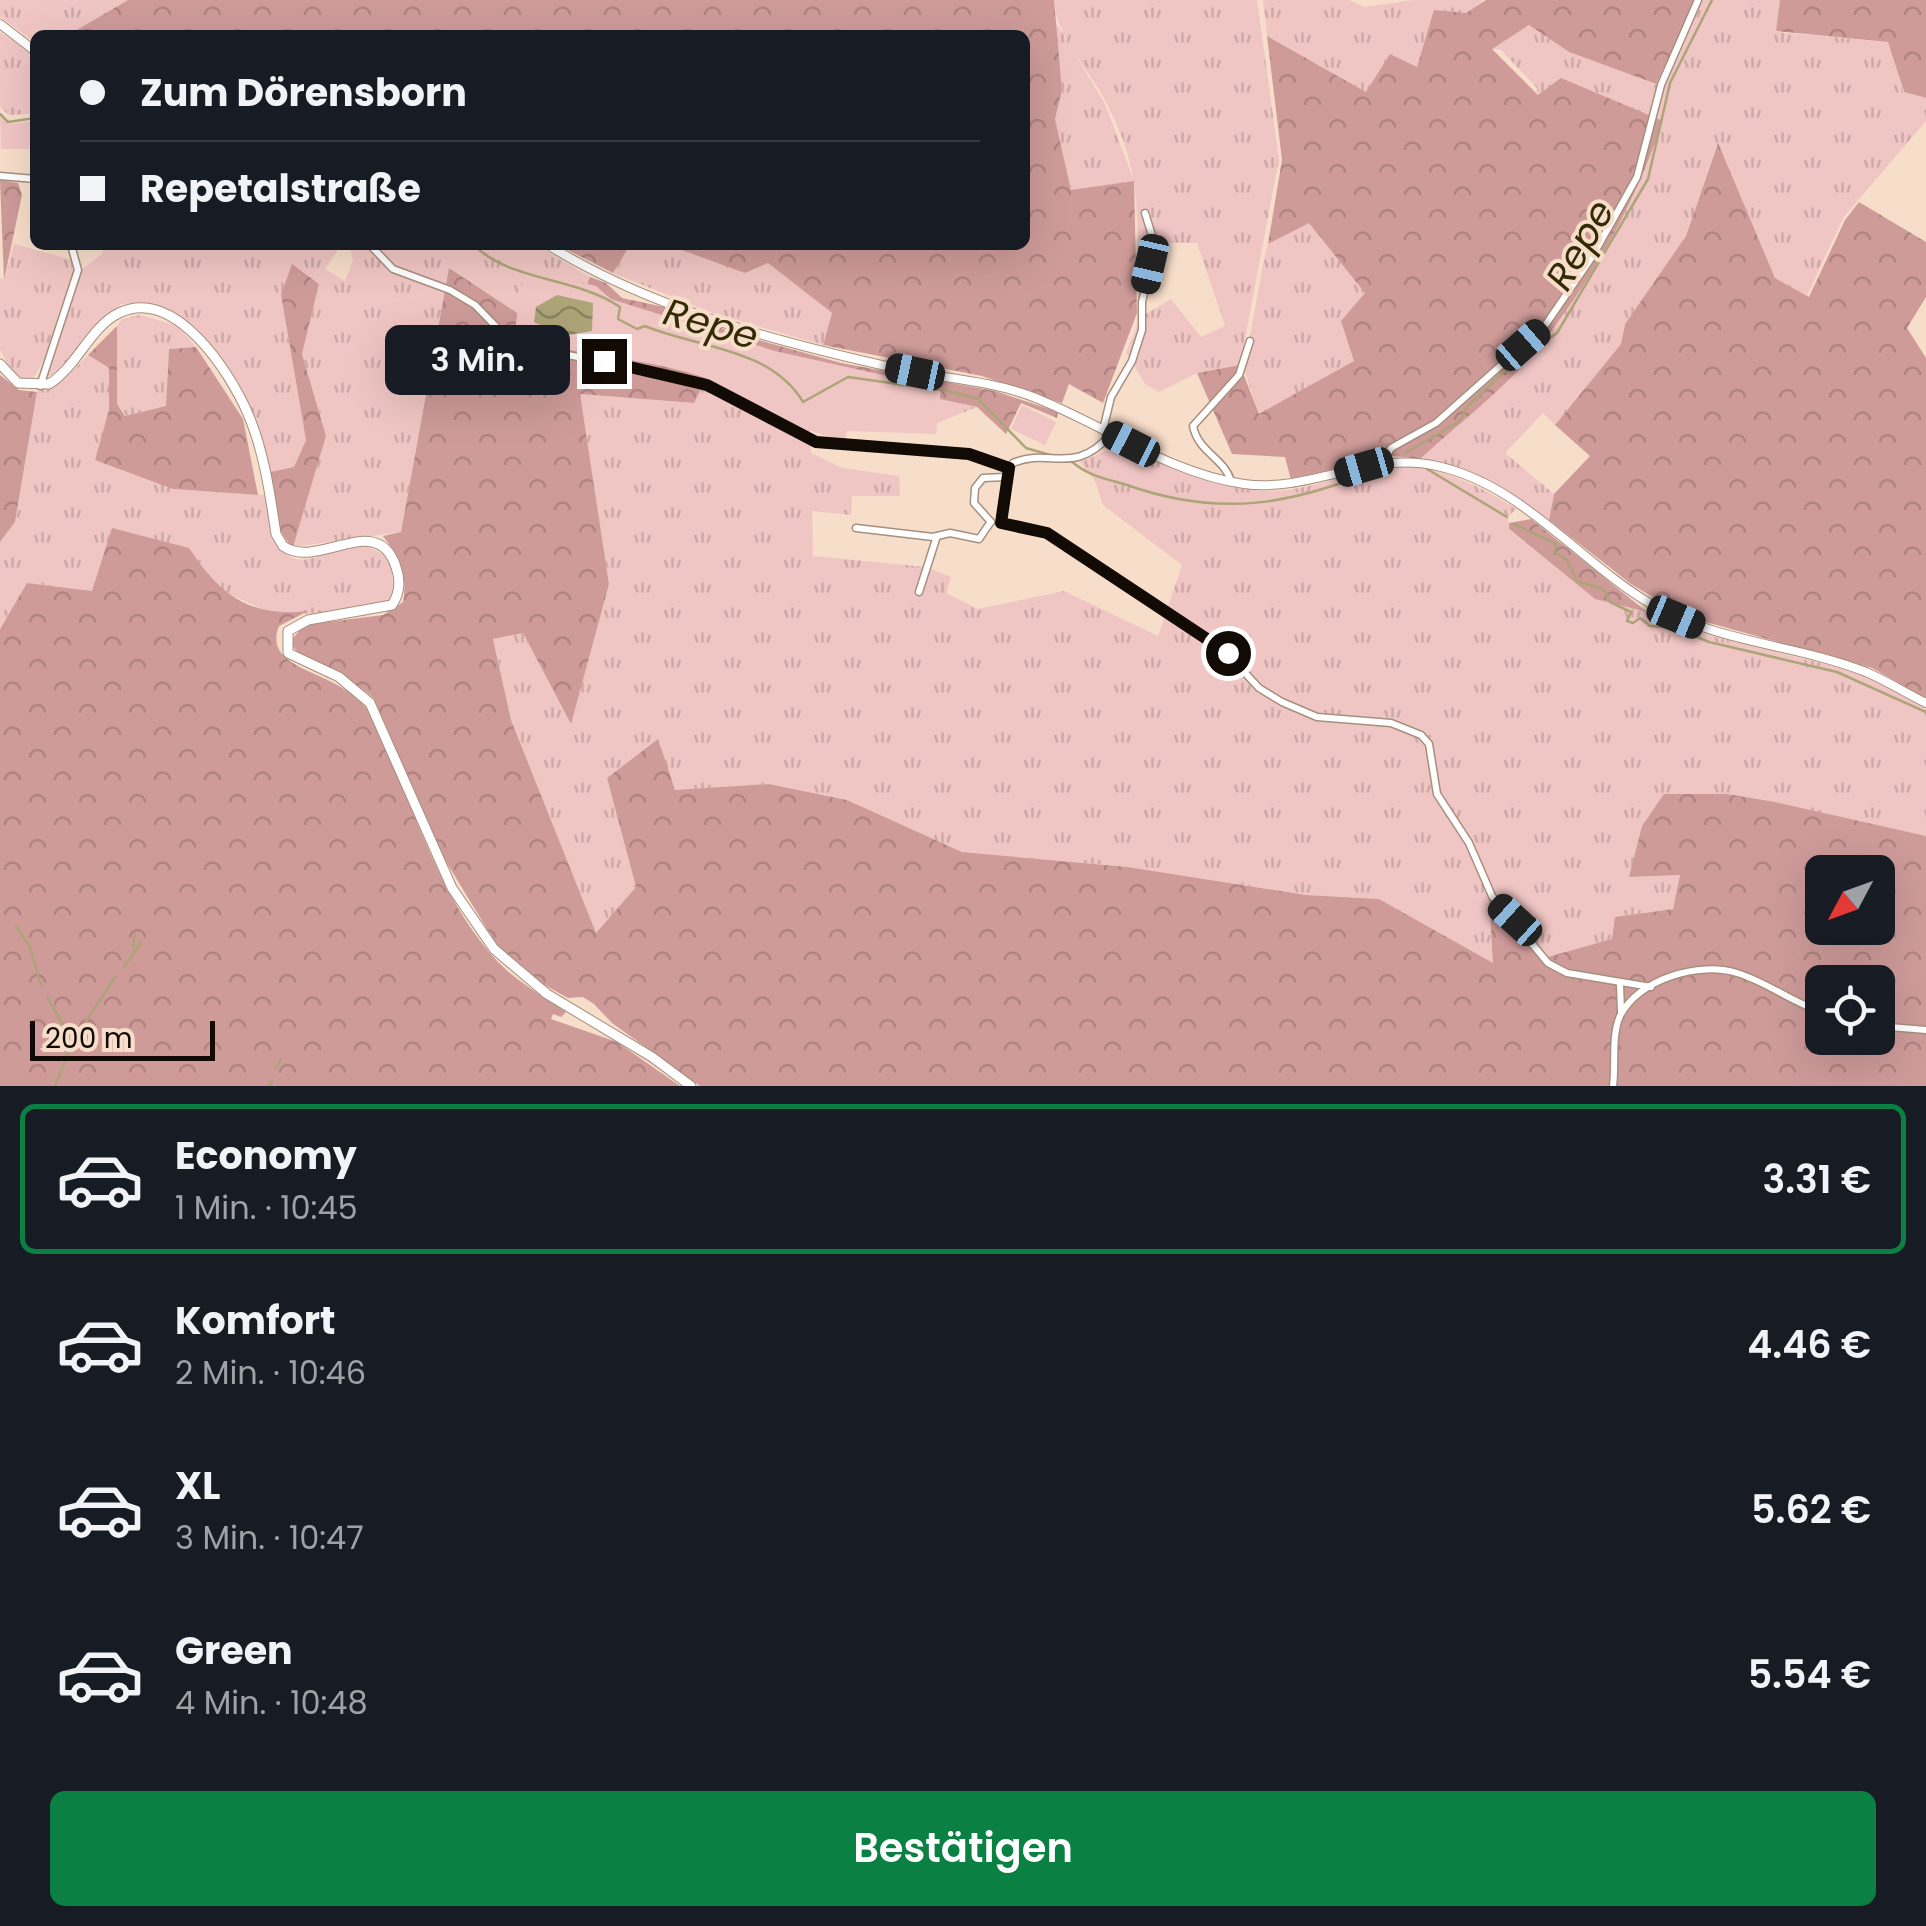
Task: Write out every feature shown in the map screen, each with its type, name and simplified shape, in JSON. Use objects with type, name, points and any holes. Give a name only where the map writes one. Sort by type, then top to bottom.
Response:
[{"type":"main road","points":[[0,364],[18,382],[40,386],[62,375],[108,321],[124,312],[157,312],[193,334],[247,412],[276,534],[283,546],[304,554],[352,542],[374,542],[390,553],[398,573],[398,596],[388,608],[302,622],[288,631],[288,652],[339,677],[370,704],[452,888],[494,949],[547,994],[640,1049],[691,1086]]},
{"type":"street","points":[[1382,463],[1391,448],[1436,422],[1544,327],[1592,257],[1637,177],[1661,85],[1698,0]]},
{"type":"street","points":[[0,24],[30,46]]},
{"type":"street","points":[[0,176],[30,179]]},
{"type":"street","points":[[990,523],[974,503],[975,488],[983,478],[1008,473],[1026,459],[1059,462],[1078,458],[1107,432],[1111,396],[1132,361],[1142,330],[1142,302],[1155,245],[1145,213]]},
{"type":"street","points":[[40,386],[78,270],[72,250]]},
{"type":"street","points":[[375,250],[393,269],[450,290],[475,305],[514,345],[680,376],[730,396],[816,442],[969,454],[1008,473]]},
{"type":"street","points":[[558,250],[616,280],[759,333],[838,355],[1002,388],[1186,468],[1231,482],[1298,484],[1382,463],[1434,465],[1478,479],[1548,525],[1632,592],[1665,612],[1727,637],[1866,672],[1926,703]]},
{"type":"street","points":[[1231,482],[1226,469],[1200,446],[1193,426],[1238,374],[1250,341]]},
{"type":"street","points":[[1001,523],[1008,499],[1008,473]]},
{"type":"street","points":[[990,523],[1047,533],[1213,641],[1259,688],[1300,710],[1326,718],[1391,723],[1421,735],[1428,744],[1437,794],[1469,844],[1499,906],[1554,968],[1620,984],[1651,987]]},
{"type":"street","points":[[856,528],[937,536],[950,533],[981,539],[990,523]]},
{"type":"street","points":[[919,592],[937,536]]},
{"type":"street","points":[[1621,1014],[1651,987],[1696,970],[1737,973],[1805,1004]]},
{"type":"street","points":[[1614,1086],[1620,984]]},
{"type":"street","points":[[1895,1027],[1926,1030]]},
{"type":"green space","points":[[0,0],[128,0],[77,30],[30,30],[30,38],[0,17]]},
{"type":"green space","points":[[128,0],[1054,0],[1062,90],[1055,119],[1071,190],[1134,181],[1137,313],[1103,403],[1069,384],[1062,403],[982,376],[823,345],[832,313],[768,263],[745,273],[682,250],[1030,250],[1030,30],[77,30]]},
{"type":"green space","points":[[1054,0],[1257,0],[1279,159],[1240,365],[1197,373],[1159,392],[1145,384],[1126,352],[1141,317],[1171,299],[1201,337],[1225,326],[1197,243],[1138,243],[1135,187],[1128,155],[1106,102],[1067,40]]},
{"type":"green space","points":[[1263,0],[1349,0],[1364,7],[1414,0],[1483,0],[1417,67],[1366,92],[1267,36]]},
{"type":"green space","points":[[1486,0],[1697,0],[1656,84],[1569,52],[1529,25],[1492,49],[1538,95],[1561,78],[1663,121],[1608,244],[1574,300],[1533,354],[1420,459],[1384,455],[1296,481],[1291,480],[1285,457],[1232,454],[1197,373],[1240,365],[1259,414],[1354,361],[1341,321],[1365,293],[1309,223],[1268,244],[1282,160],[1267,36],[1366,92],[1390,54],[1417,67],[1434,10],[1466,13]]},
{"type":"green space","points":[[1697,0],[1780,0],[1776,32],[1889,42],[1903,92],[1926,98],[1926,121],[1843,218],[1807,296],[1775,278],[1717,144],[1686,236],[1625,324],[1621,344],[1555,425],[1543,413],[1505,453],[1554,494],[1549,520],[1476,474],[1420,459],[1520,368],[1573,300],[1638,185],[1663,122],[1538,96],[1537,88],[1501,50],[1491,49],[1529,25],[1569,52],[1655,84]]},
{"type":"green space","points":[[1780,0],[1926,0],[1926,98],[1904,92],[1888,42],[1776,31]]},
{"type":"green space","points":[[1055,21],[1105,104],[1134,181],[1071,191],[1055,119],[1062,90]]},
{"type":"green space","points":[[0,32],[30,51],[30,114],[9,115],[0,107]]},
{"type":"green space","points":[[0,117],[9,124],[30,122],[30,149],[1,149]]},
{"type":"green space","points":[[1718,143],[1775,278],[1809,297],[1845,220],[1859,202],[1926,242],[1926,297],[1907,328],[1926,358],[1926,698],[1872,668],[1684,616],[1631,584],[1549,520],[1554,494],[1590,456],[1555,425],[1621,344],[1625,324],[1686,236]]},
{"type":"green space","points":[[0,180],[18,183],[22,195],[4,280]]},
{"type":"green space","points":[[1309,222],[1365,293],[1354,361],[1259,415],[1244,369],[1265,254],[1268,244]]},
{"type":"green space","points":[[14,244],[72,260],[73,274],[46,356],[32,381],[14,375],[0,350],[0,278],[4,279]]},
{"type":"green space","points":[[104,250],[338,250],[325,269],[345,281],[353,260],[350,250],[544,250],[590,277],[587,288],[865,383],[977,407],[917,431],[810,428],[811,453],[842,468],[899,476],[900,496],[852,496],[851,515],[812,511],[813,556],[926,567],[951,577],[946,593],[978,609],[1064,591],[1158,636],[1182,565],[1103,505],[1095,481],[1080,462],[1119,445],[1209,481],[1266,491],[1297,488],[1387,467],[1439,472],[1517,509],[1508,516],[1509,530],[1595,599],[1672,619],[1706,635],[1863,673],[1926,709],[1926,836],[1727,794],[1630,877],[1680,875],[1673,909],[1616,917],[1613,939],[1544,958],[1489,901],[1494,964],[1379,899],[1306,895],[1128,867],[962,852],[847,800],[769,784],[674,791],[658,740],[607,778],[636,887],[596,933],[511,720],[493,638],[523,633],[570,722],[609,584],[580,394],[693,403],[552,336],[449,268],[401,532],[293,547],[326,436],[302,354],[319,284],[293,265],[281,295],[306,440],[294,467],[270,472],[252,415],[222,358],[179,317],[152,306],[121,304],[68,365],[46,378],[81,270]]},
{"type":"green space","points":[[568,250],[627,250],[613,273]]},
{"type":"green space","points":[[627,250],[682,250],[745,272],[768,263],[832,313],[823,345],[715,314],[613,273]]},
{"type":"green space","points":[[292,264],[319,284],[302,354],[326,436],[293,547],[278,523],[270,472],[294,467],[306,440],[281,295]]},
{"type":"green space","points":[[449,268],[552,336],[708,375],[694,403],[580,394],[609,584],[571,724],[523,633],[493,639],[511,720],[596,933],[636,887],[607,778],[658,739],[675,790],[769,784],[847,800],[962,852],[1128,867],[1306,895],[1379,899],[1493,963],[1489,899],[1544,958],[1612,939],[1615,917],[1673,909],[1680,875],[1629,877],[1642,826],[1664,794],[1727,794],[1926,836],[1926,1086],[700,1086],[612,1023],[594,1004],[583,997],[568,998],[532,978],[498,947],[442,855],[374,699],[305,658],[290,642],[304,625],[383,615],[403,602],[401,567],[383,536],[401,532]]},
{"type":"green space","name":"Repe","points":[[524,270],[596,286],[611,299],[775,351],[941,388],[936,434],[847,431],[845,439],[827,436],[793,423],[728,387],[687,372],[514,336]]},
{"type":"green space","points":[[590,277],[606,283],[622,298],[678,310],[733,333],[841,363],[995,391],[1058,412],[1057,418],[1021,403],[1006,434],[977,407],[865,383],[609,308],[586,287]]},
{"type":"green space","points":[[140,315],[178,326],[196,347],[169,349],[166,406],[126,416],[117,404],[117,326],[122,319]]},
{"type":"green space","points":[[117,326],[117,404],[125,416],[166,406],[169,349],[196,347],[243,419],[258,495],[173,489],[95,460],[109,410],[109,368],[88,355]]},
{"type":"green space","points":[[88,355],[109,368],[109,410],[173,489],[265,495],[274,534],[285,554],[300,560],[353,546],[372,548],[391,563],[394,595],[386,602],[345,612],[275,615],[214,587],[188,548],[92,591],[27,583],[0,628],[0,542],[15,522],[37,392],[65,379]]},
{"type":"green space","points":[[0,375],[19,390],[37,392],[15,522],[0,542]]},
{"type":"green space","points":[[1022,405],[1056,422],[1045,445],[1011,429]]},
{"type":"green space","points":[[1531,519],[1647,612],[1595,599],[1509,529],[1509,523]]},
{"type":"green space","points":[[112,528],[189,548],[213,579],[253,607],[308,611],[279,626],[277,642],[282,654],[344,689],[372,717],[441,876],[476,935],[522,983],[566,1012],[561,1017],[553,1014],[551,1019],[617,1042],[680,1086],[0,1086],[0,629],[27,583],[92,591]]},
{"type":"water","points":[[557,295],[593,303],[592,331],[563,336],[534,322],[536,307]]},
{"type":"waterway","name":"Repe","points":[[1405,453],[1460,421],[1467,407],[1500,375],[1557,333],[1648,179],[1670,83],[1712,0]]},
{"type":"waterway","name":"Repe","points":[[0,114],[8,122],[30,119]]},
{"type":"waterway","name":"Repe","points":[[480,250],[505,266],[603,297],[620,307],[618,319],[637,329],[645,326],[753,360],[789,384],[803,402],[848,377],[948,391],[978,399],[1026,448],[1050,455]]},
{"type":"waterway","name":"Repe","points":[[1071,461],[1098,476],[1161,495],[1225,504],[1287,498],[1383,467]]},
{"type":"waterway","points":[[1427,469],[1507,517]]},
{"type":"waterway","points":[[1514,524],[1556,544],[1555,552],[1567,560],[1577,581],[1603,589],[1610,602],[1631,612],[1627,621],[1633,623],[1640,618],[1650,626],[1675,628],[1709,642],[1837,672],[1926,712]]},
{"type":"waterway","points":[[16,926],[30,947],[41,986]]},
{"type":"waterway","points":[[133,946],[135,933]]},
{"type":"waterway","points":[[124,967],[141,942]]},
{"type":"waterway","points":[[75,1038],[115,977]]},
{"type":"waterway","points":[[47,997],[73,1041],[55,1086]]},
{"type":"waterway","points":[[276,1068],[281,1059]]},
{"type":"waterway","points":[[269,1086],[272,1081]]},
{"type":"route","points":[[604,361],[707,385],[816,442],[969,454],[1009,468],[1008,499],[1001,523],[1047,533],[1228,653]]}]
